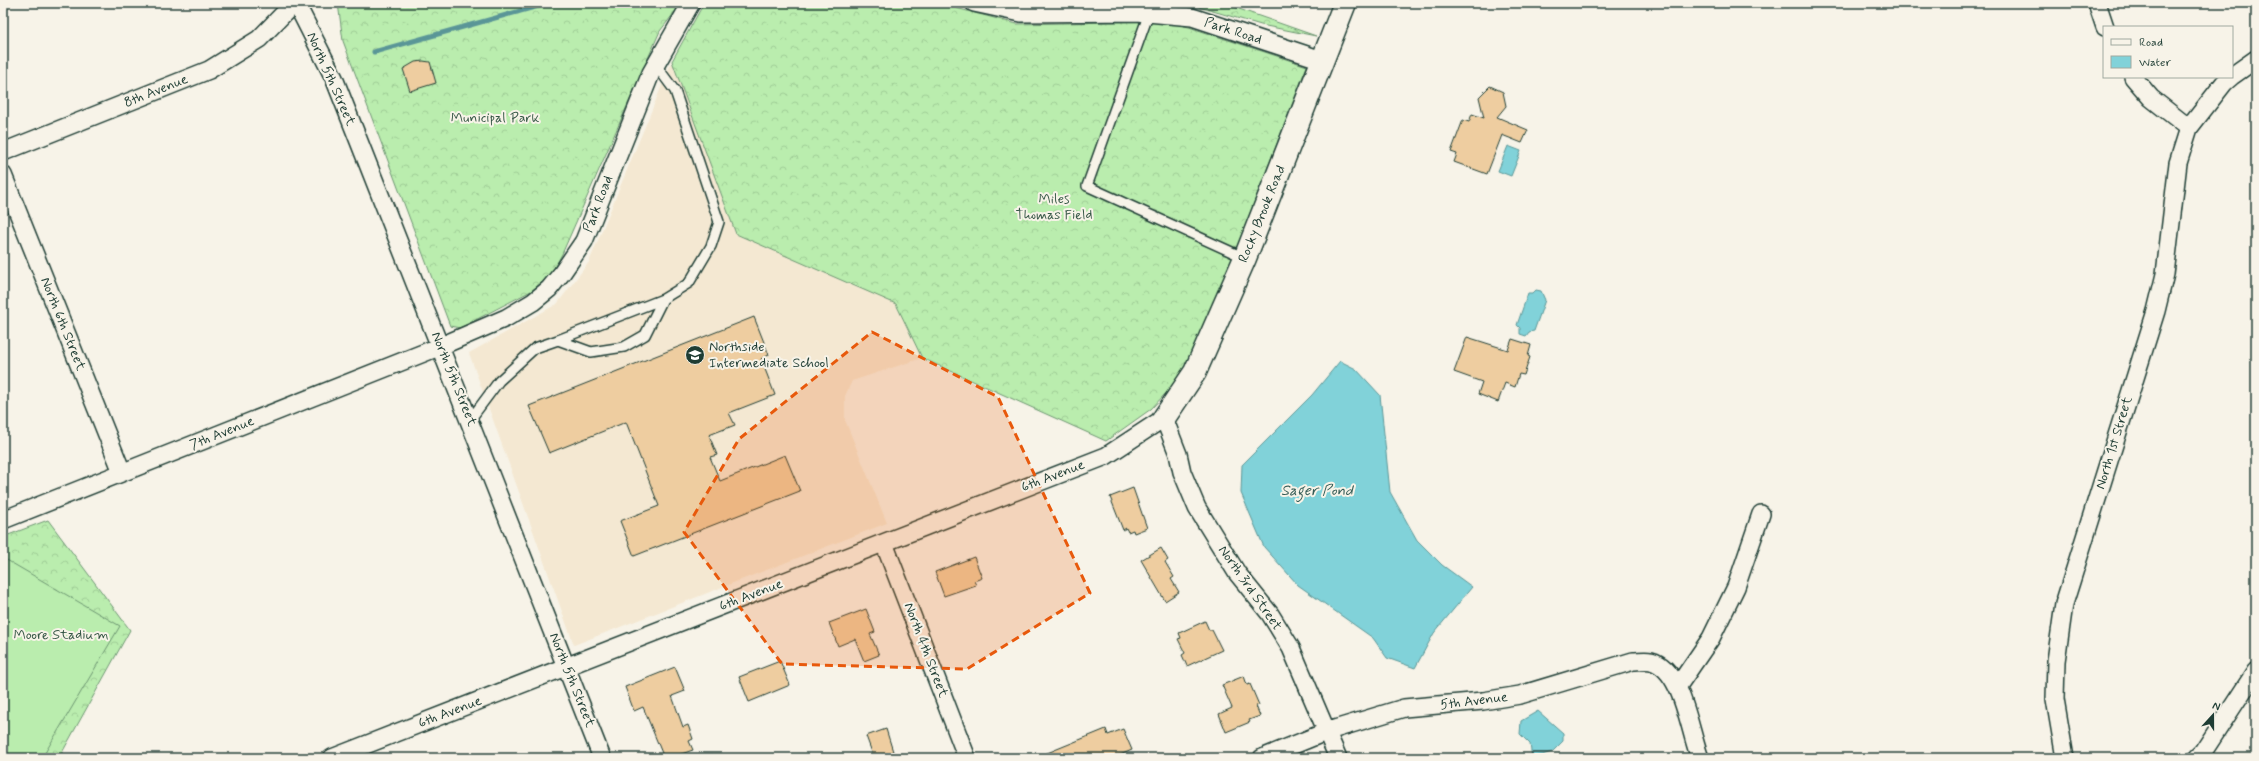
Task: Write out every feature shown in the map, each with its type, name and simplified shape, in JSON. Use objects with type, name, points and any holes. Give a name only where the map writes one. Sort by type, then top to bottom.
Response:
[{"type":"street","name":"8th Avenue","points":[[3,152],[209,70],[259,39],[295,3]]},
{"type":"street","name":"North 5th Street","points":[[295,3],[334,78],[441,346],[602,758]]},
{"type":"street","name":"Park Road","points":[[441,346],[506,318],[533,302],[562,273],[584,241],[618,152],[655,64],[691,3]]},
{"type":"street","name":"Park Road","points":[[974,3],[1021,13],[1149,13],[1192,17],[1322,60]]},
{"type":"street","name":"Rocky Brook Road","points":[[1164,418],[1195,372],[1245,258],[1345,3]]},
{"type":"street","points":[[2097,3],[2105,26]]},
{"type":"street","points":[[2233,76],[2256,59]]},
{"type":"street","points":[[2134,78],[2151,98],[2189,128],[2224,83],[2231,78]]},
{"type":"street","name":"North 1st Street","points":[[2065,758],[2055,699],[2056,661],[2064,604],[2156,311],[2165,274],[2177,168],[2189,128]]},
{"type":"street","name":"North 6th Street","points":[[3,175],[122,472]]},
{"type":"street","name":"7th Avenue","points":[[3,520],[441,346]]},
{"type":"street","name":"6th Avenue","points":[[332,758],[1106,456],[1164,418]]},
{"type":"street","name":"North 3rd Street","points":[[1164,418],[1196,508],[1237,573],[1270,614],[1291,648],[1328,731],[1338,758]]},
{"type":"street","points":[[1678,686],[1711,638],[1736,587],[1761,514]]},
{"type":"street","name":"North 4th Street","points":[[884,543],[967,758]]},
{"type":"street","name":"5th Avenue","points":[[1262,758],[1328,731],[1404,708],[1483,701],[1520,695],[1632,661],[1651,661],[1666,669],[1678,686],[1700,758]]},
{"type":"street","points":[[2197,758],[2203,752],[2256,671]]},
{"type":"lane","points":[[1149,13],[1087,186],[1245,258]]},
{"type":"lane","points":[[470,420],[499,381],[535,348],[663,299],[689,283],[711,246],[719,222],[675,91],[655,64]]},
{"type":"lane","points":[[558,340],[591,352],[624,347],[645,335],[663,299]]},
{"type":"highlighted area","points":[[872,332],[998,397],[1090,593],[967,669],[782,664],[684,532],[739,439]]},
{"type":"shaded area","name":"Northside Intermediate School","points":[[672,61],[736,234],[896,304],[922,358],[852,381],[845,396],[845,420],[887,523],[574,645],[469,353],[557,304],[589,262]]},
{"type":"green space","name":"Municipal Park","points":[[338,3],[682,3],[660,31],[562,254],[550,276],[531,291],[460,328],[450,326],[343,41]]},
{"type":"green space","name":"Miles Thomas Field","points":[[704,3],[948,3],[956,8],[1017,24],[1160,21],[1189,27],[1307,66],[1204,332],[1181,377],[1151,409],[1106,441],[922,358],[896,304],[736,234],[672,61]]},
{"type":"green space","points":[[1185,3],[1222,3],[1316,36],[1261,25]]},
{"type":"green space","name":"Moore Stadium","points":[[48,520],[130,630],[59,758],[3,758],[3,537]]},
{"type":"green space","name":"Moore Stadium","points":[[5,559],[120,626],[42,758],[3,758],[3,562]]},
{"type":"water","points":[[1508,146],[1521,151],[1511,176],[1498,171]]},
{"type":"water","points":[[1536,290],[1541,291],[1545,300],[1534,331],[1529,332],[1526,336],[1520,334],[1520,328],[1517,325],[1528,293],[1533,293]]},
{"type":"water","name":"Sager Pond","points":[[1340,361],[1356,369],[1380,395],[1390,492],[1417,540],[1442,565],[1472,587],[1434,633],[1415,668],[1387,658],[1373,638],[1298,585],[1264,547],[1241,493],[1242,465],[1312,395]]},
{"type":"water","points":[[1538,711],[1563,733],[1563,741],[1552,752],[1532,758],[1530,744],[1520,734],[1521,721]]},
{"type":"building","points":[[415,62],[430,62],[436,83],[410,91],[403,69]]},
{"type":"building","points":[[1490,86],[1503,92],[1506,106],[1497,117],[1528,130],[1522,143],[1502,135],[1487,174],[1454,162],[1457,154],[1451,152],[1463,120],[1469,122],[1472,114],[1484,118],[1479,97]]},
{"type":"building","points":[[754,317],[769,355],[761,359],[775,395],[729,413],[735,425],[709,435],[717,455],[710,457],[720,481],[785,455],[800,491],[634,556],[620,521],[659,506],[626,422],[549,453],[529,406]]},
{"type":"building","points":[[1467,337],[1508,350],[1512,339],[1531,345],[1528,356],[1530,357],[1524,375],[1519,374],[1515,387],[1505,383],[1498,402],[1478,394],[1482,382],[1454,372]]},
{"type":"building","points":[[1133,488],[1147,528],[1134,533],[1133,530],[1128,532],[1126,528],[1123,530],[1110,497]]},
{"type":"building","points":[[1161,548],[1168,560],[1165,562],[1174,577],[1171,579],[1179,592],[1165,601],[1141,560]]},
{"type":"building","points":[[974,557],[982,578],[974,581],[976,585],[944,596],[935,572]]},
{"type":"building","points":[[866,609],[875,632],[870,634],[879,655],[864,661],[855,639],[838,646],[829,623]]},
{"type":"building","points":[[1205,621],[1209,630],[1212,630],[1222,650],[1187,666],[1182,655],[1185,653],[1178,639],[1181,638],[1179,633]]},
{"type":"building","points":[[780,661],[790,685],[749,702],[739,677]]},
{"type":"building","points":[[675,667],[685,691],[672,696],[683,727],[688,725],[693,739],[689,741],[693,750],[670,758],[664,758],[643,707],[634,711],[625,687]]},
{"type":"building","points":[[1244,676],[1247,685],[1250,684],[1259,705],[1256,706],[1260,716],[1226,732],[1219,714],[1232,708],[1222,685]]},
{"type":"building","points":[[886,729],[895,758],[874,758],[866,736]]},
{"type":"building","points":[[1106,729],[1108,735],[1123,729],[1132,750],[1113,758],[1035,758]]},
{"type":"waterway","points":[[374,52],[549,3]]},
{"type":"place","name":"Northside Intermediate School","points":[[695,355]]}]
